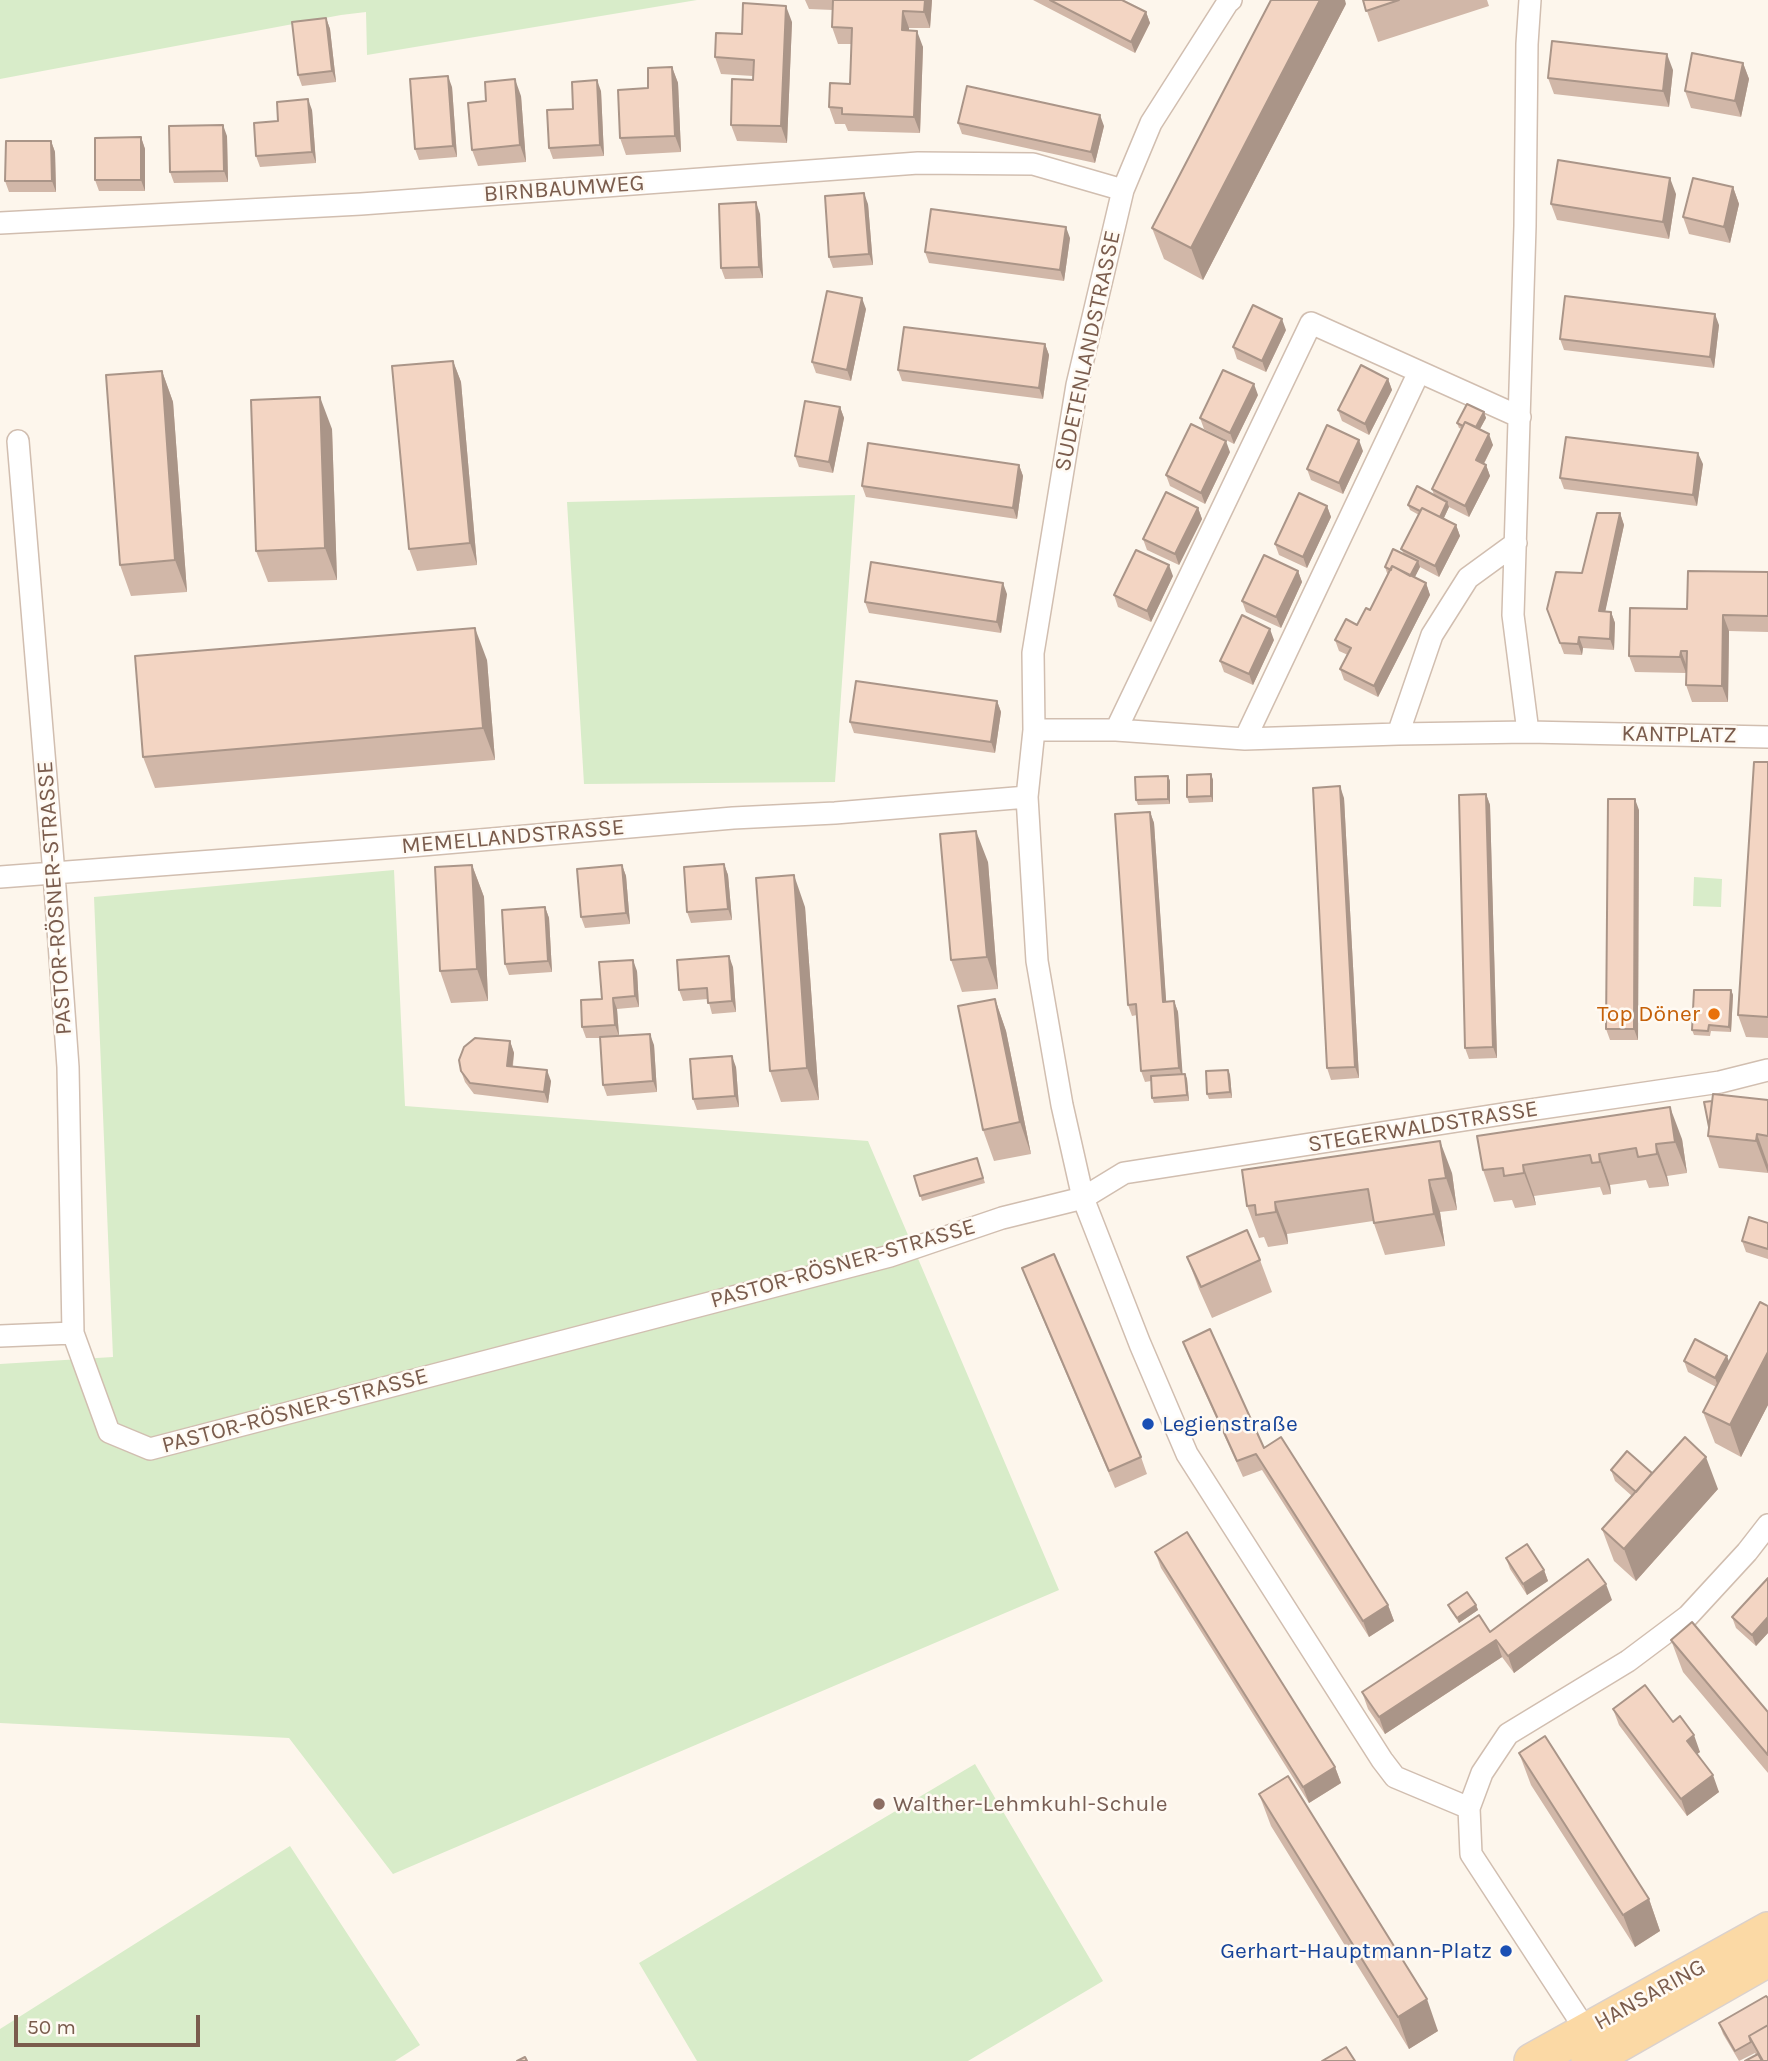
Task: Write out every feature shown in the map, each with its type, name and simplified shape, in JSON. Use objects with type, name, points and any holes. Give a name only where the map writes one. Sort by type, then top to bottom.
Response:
[{"type":"main road","name":"HANSARING","points":[[1592,2049],[1768,1930]]},
{"type":"main road","name":"HANSARING","points":[[1532,2061],[1592,2049],[1768,1959]]},
{"type":"street","name":"SUDETENLANDSTRASSE","points":[[1027,797],[1034,730],[1032,653],[1077,385],[1123,190],[1151,123],[1231,0]]},
{"type":"street","points":[[1034,730],[1116,730],[1245,739],[1528,732],[1513,615],[1530,0]]},
{"type":"street","name":"BIRNBAUMWEG","points":[[0,223],[361,204],[918,163],[1033,164],[1123,190]]},
{"type":"street","points":[[1116,730],[1311,323],[1520,417]]},
{"type":"street","points":[[1245,739],[1419,372]]},
{"type":"street","name":"PASTOR-RÖSNER-STRASSE","points":[[18,441],[68,1067],[73,1333],[109,1432],[150,1449],[890,1256],[1002,1218],[1083,1198]]},
{"type":"street","points":[[1398,734],[1432,635],[1468,578],[1516,543]]},
{"type":"street","name":"KANTPLATZ","points":[[1528,732],[1768,737]]},
{"type":"street","points":[[1027,797],[1037,961],[1062,1105],[1083,1198],[1140,1344],[1187,1454],[1395,1777],[1469,1808]]},
{"type":"street","name":"MEMELLANDSTRASSE","points":[[0,877],[1027,797]]},
{"type":"street","name":"STEGERWALDSTRASSE","points":[[1083,1198],[1124,1173],[1720,1082],[1768,1070]]},
{"type":"street","points":[[0,1336],[73,1333]]},
{"type":"street","points":[[1592,2049],[1471,1854],[1469,1808],[1482,1773],[1508,1734],[1628,1661],[1688,1616],[1768,1525]]},
{"type":"green space","points":[[0,0],[697,0],[367,55],[366,12],[0,79]]},
{"type":"green space","points":[[855,495],[835,782],[584,784],[567,502]]},
{"type":"green space","points":[[394,870],[405,1106],[868,1141],[1059,1590],[393,1874],[289,1738],[0,1723],[0,1364],[113,1357],[94,897]]},
{"type":"green space","points":[[1694,877],[1722,879],[1721,907],[1693,906]]},
{"type":"green space","points":[[975,1764],[1103,1981],[968,2061],[697,2061],[639,1963]]},
{"type":"green space","points":[[290,1846],[420,2045],[395,2061],[0,2061],[0,2029]]},
{"type":"building","points":[[833,0],[925,0],[924,12],[903,11],[902,30],[917,31],[914,117],[842,114],[842,108],[829,107],[830,83],[850,84],[852,28],[832,27]]},
{"type":"building","points":[[1050,0],[1122,0],[1146,12],[1131,42]]},
{"type":"building","points":[[1271,0],[1320,0],[1191,248],[1152,228]]},
{"type":"building","points":[[1363,0],[1399,0],[1366,11]]},
{"type":"building","points":[[743,3],[786,6],[781,126],[731,125],[732,79],[753,80],[754,60],[715,57],[716,33],[742,34]]},
{"type":"building","points":[[326,18],[332,71],[298,75],[292,22]]},
{"type":"building","points":[[1552,41],[1667,54],[1663,91],[1548,78]]},
{"type":"building","points":[[1692,53],[1743,63],[1735,101],[1685,91]]},
{"type":"building","points":[[672,67],[675,136],[620,138],[618,90],[648,88],[648,68]]},
{"type":"building","points":[[448,76],[453,146],[415,149],[410,79]]},
{"type":"building","points":[[515,79],[520,145],[472,150],[468,103],[486,101],[485,82]]},
{"type":"building","points":[[597,80],[600,145],[549,148],[547,110],[573,109],[572,82]]},
{"type":"building","points":[[967,86],[1100,115],[1091,152],[958,123]]},
{"type":"building","points":[[308,99],[312,152],[256,156],[254,123],[278,121],[277,102]]},
{"type":"building","points":[[223,125],[224,171],[170,172],[169,126]]},
{"type":"building","points":[[141,137],[141,180],[95,180],[95,138]]},
{"type":"building","points":[[6,141],[51,141],[52,181],[5,181]]},
{"type":"building","points":[[1558,160],[1670,178],[1663,222],[1551,204]]},
{"type":"building","points":[[1693,178],[1733,187],[1724,227],[1683,217]]},
{"type":"building","points":[[864,193],[869,254],[829,257],[825,196]]},
{"type":"building","points":[[756,202],[759,267],[721,268],[719,204]]},
{"type":"building","points":[[931,209],[1066,227],[1060,270],[925,252]]},
{"type":"building","points":[[827,291],[862,298],[847,370],[812,362]]},
{"type":"building","points":[[1565,296],[1715,314],[1710,357],[1560,339]]},
{"type":"building","points":[[1253,305],[1282,319],[1262,361],[1233,347]]},
{"type":"building","points":[[904,327],[1045,344],[1039,388],[898,370]]},
{"type":"building","points":[[453,361],[470,543],[409,549],[392,366]]},
{"type":"building","points":[[1361,365],[1388,379],[1365,424],[1338,410]]},
{"type":"building","points":[[1223,370],[1254,384],[1230,433],[1200,418]]},
{"type":"building","points":[[162,371],[175,560],[120,565],[106,375]]},
{"type":"building","points":[[320,397],[325,548],[256,551],[251,400]]},
{"type":"building","points":[[805,401],[840,407],[829,462],[795,456]]},
{"type":"building","points":[[1467,404],[1484,412],[1476,427],[1465,422],[1463,426],[1457,423]]},
{"type":"building","points":[[1465,422],[1489,434],[1476,460],[1486,465],[1465,506],[1432,489]]},
{"type":"building","points":[[1191,424],[1226,441],[1201,493],[1166,475]]},
{"type":"building","points":[[1327,425],[1359,440],[1339,483],[1307,469]]},
{"type":"building","points":[[1566,437],[1698,453],[1693,495],[1560,478]]},
{"type":"building","points":[[868,443],[1019,465],[1013,508],[862,486]]},
{"type":"building","points":[[1417,486],[1447,502],[1440,517],[1422,508],[1420,511],[1408,505]]},
{"type":"building","points":[[1166,492],[1198,508],[1175,554],[1143,539]]},
{"type":"building","points":[[1299,493],[1327,506],[1303,557],[1275,544]]},
{"type":"building","points":[[1422,508],[1456,525],[1435,566],[1401,549]]},
{"type":"building","points":[[1597,513],[1620,513],[1599,611],[1611,612],[1610,639],[1579,637],[1578,644],[1560,643],[1547,609],[1556,572],[1582,573]]},
{"type":"building","points":[[1393,549],[1418,561],[1410,576],[1392,566],[1391,570],[1385,567]]},
{"type":"building","points":[[1136,550],[1169,565],[1147,611],[1114,595]]},
{"type":"building","points":[[1264,555],[1298,571],[1276,617],[1242,601]]},
{"type":"building","points":[[871,562],[1003,583],[997,622],[865,602]]},
{"type":"building","points":[[1392,566],[1426,583],[1374,686],[1340,669],[1351,648],[1335,640],[1346,619],[1357,625],[1366,608],[1370,610]]},
{"type":"building","points":[[1688,571],[1768,572],[1768,616],[1723,615],[1722,686],[1686,685],[1687,651],[1681,651],[1680,657],[1629,656],[1630,608],[1687,609]]},
{"type":"building","points":[[1242,615],[1270,629],[1249,674],[1220,661]]},
{"type":"building","points":[[475,628],[483,728],[143,757],[135,656]]},
{"type":"building","points":[[856,681],[997,701],[991,742],[850,722]]},
{"type":"building","points":[[1754,762],[1768,762],[1768,1017],[1738,1015]]},
{"type":"building","points":[[1211,774],[1211,796],[1187,797],[1187,775]]},
{"type":"building","points":[[1168,776],[1168,799],[1136,800],[1135,777]]},
{"type":"building","points":[[1340,786],[1355,1067],[1327,1068],[1313,788]]},
{"type":"building","points":[[1486,794],[1493,1047],[1465,1048],[1459,795]]},
{"type":"building","points":[[1608,799],[1635,799],[1634,1029],[1606,1029]]},
{"type":"building","points":[[1150,812],[1163,1002],[1174,1001],[1179,1068],[1141,1071],[1136,1004],[1128,1005],[1115,814]]},
{"type":"building","points":[[976,831],[987,957],[951,960],[940,834]]},
{"type":"building","points":[[724,864],[728,909],[687,912],[684,867]]},
{"type":"building","points":[[472,865],[477,969],[440,971],[435,867]]},
{"type":"building","points":[[622,865],[626,913],[581,917],[577,869]]},
{"type":"building","points":[[794,875],[807,1068],[770,1071],[756,878]]},
{"type":"building","points":[[545,907],[548,961],[505,964],[502,910]]},
{"type":"building","points":[[729,956],[732,1001],[708,1003],[707,988],[679,990],[677,960]]},
{"type":"building","points":[[633,960],[635,996],[613,998],[615,1025],[582,1027],[581,1000],[602,999],[599,962]]},
{"type":"building","name":"Top Döner","points":[[1694,990],[1731,990],[1729,1027],[1709,1025],[1708,1031],[1692,1030]]},
{"type":"building","points":[[995,999],[1020,1122],[983,1130],[958,1006]]},
{"type":"building","points":[[650,1034],[653,1081],[603,1085],[600,1037]]},
{"type":"building","points":[[475,1038],[510,1041],[507,1066],[547,1070],[544,1092],[470,1083],[461,1071],[459,1060],[464,1047]]},
{"type":"building","points":[[732,1056],[735,1096],[693,1099],[690,1059]]},
{"type":"building","points":[[1228,1070],[1230,1092],[1207,1094],[1206,1071]]},
{"type":"building","points":[[1185,1074],[1187,1095],[1152,1098],[1151,1076]]},
{"type":"building","points":[[1713,1094],[1768,1100],[1768,1136],[1757,1134],[1756,1141],[1708,1136]]},
{"type":"building","points":[[1712,1101],[1709,1127],[1704,1102]]},
{"type":"building","points":[[1670,1107],[1675,1142],[1656,1144],[1657,1154],[1638,1157],[1636,1148],[1599,1154],[1600,1162],[1592,1163],[1590,1155],[1523,1165],[1524,1173],[1504,1176],[1503,1168],[1483,1170],[1477,1136]]},
{"type":"building","points":[[1440,1141],[1446,1178],[1429,1180],[1434,1214],[1374,1223],[1368,1189],[1275,1202],[1276,1212],[1256,1215],[1255,1205],[1247,1206],[1242,1170]]},
{"type":"building","points":[[977,1158],[983,1178],[920,1196],[914,1176]]},
{"type":"building","points":[[1749,1217],[1768,1223],[1768,1249],[1742,1241]]},
{"type":"building","points":[[1247,1230],[1260,1260],[1201,1287],[1187,1257]]},
{"type":"building","points":[[1054,1254],[1141,1457],[1109,1471],[1022,1268]]},
{"type":"building","points":[[1760,1302],[1768,1306],[1768,1352],[1730,1425],[1703,1412]]},
{"type":"building","points":[[1210,1329],[1264,1448],[1281,1437],[1388,1605],[1363,1621],[1256,1454],[1237,1461],[1183,1342]]},
{"type":"building","points":[[1695,1339],[1727,1356],[1715,1378],[1684,1361]]},
{"type":"building","points":[[1685,1437],[1706,1457],[1624,1549],[1602,1529]]},
{"type":"building","points":[[1627,1451],[1652,1473],[1636,1492],[1611,1470]]},
{"type":"building","points":[[1187,1532],[1335,1767],[1303,1787],[1155,1552]]},
{"type":"building","points":[[1527,1544],[1544,1570],[1523,1584],[1506,1558]]},
{"type":"building","points":[[1588,1559],[1606,1584],[1508,1656],[1496,1640],[1379,1717],[1362,1692],[1479,1615],[1490,1632]]},
{"type":"building","points":[[1768,1578],[1768,1617],[1752,1635],[1732,1617]]},
{"type":"building","points":[[1467,1592],[1476,1605],[1457,1618],[1448,1605]]},
{"type":"building","points":[[1692,1622],[1768,1712],[1768,1755],[1671,1640]]},
{"type":"building","points":[[1645,1685],[1673,1722],[1680,1716],[1694,1735],[1687,1741],[1713,1775],[1681,1799],[1613,1709]]},
{"type":"building","points":[[1545,1736],[1649,1899],[1623,1915],[1519,1753]]},
{"type":"building","points":[[1288,1776],[1427,1999],[1398,2017],[1259,1794]]},
{"type":"building","points":[[1766,1996],[1768,2025],[1749,2036],[1751,2042],[1735,2051],[1719,2023]]},
{"type":"building","points":[[1768,2025],[1768,2061],[1763,2061],[1749,2036]]},
{"type":"building","points":[[1346,2047],[1355,2061],[1322,2061]]},
{"type":"building","points":[[1758,2054],[1762,2061],[1745,2061]]},
{"type":"place","name":"Top Döner","points":[[1714,1014]]},
{"type":"place","name":"Legienstraße","points":[[1148,1424]]},
{"type":"place","name":"Walther-Lehmkuhl-Schule","points":[[879,1804]]},
{"type":"place","name":"Gerhart-Hauptmann-Platz","points":[[1506,1951]]}]
